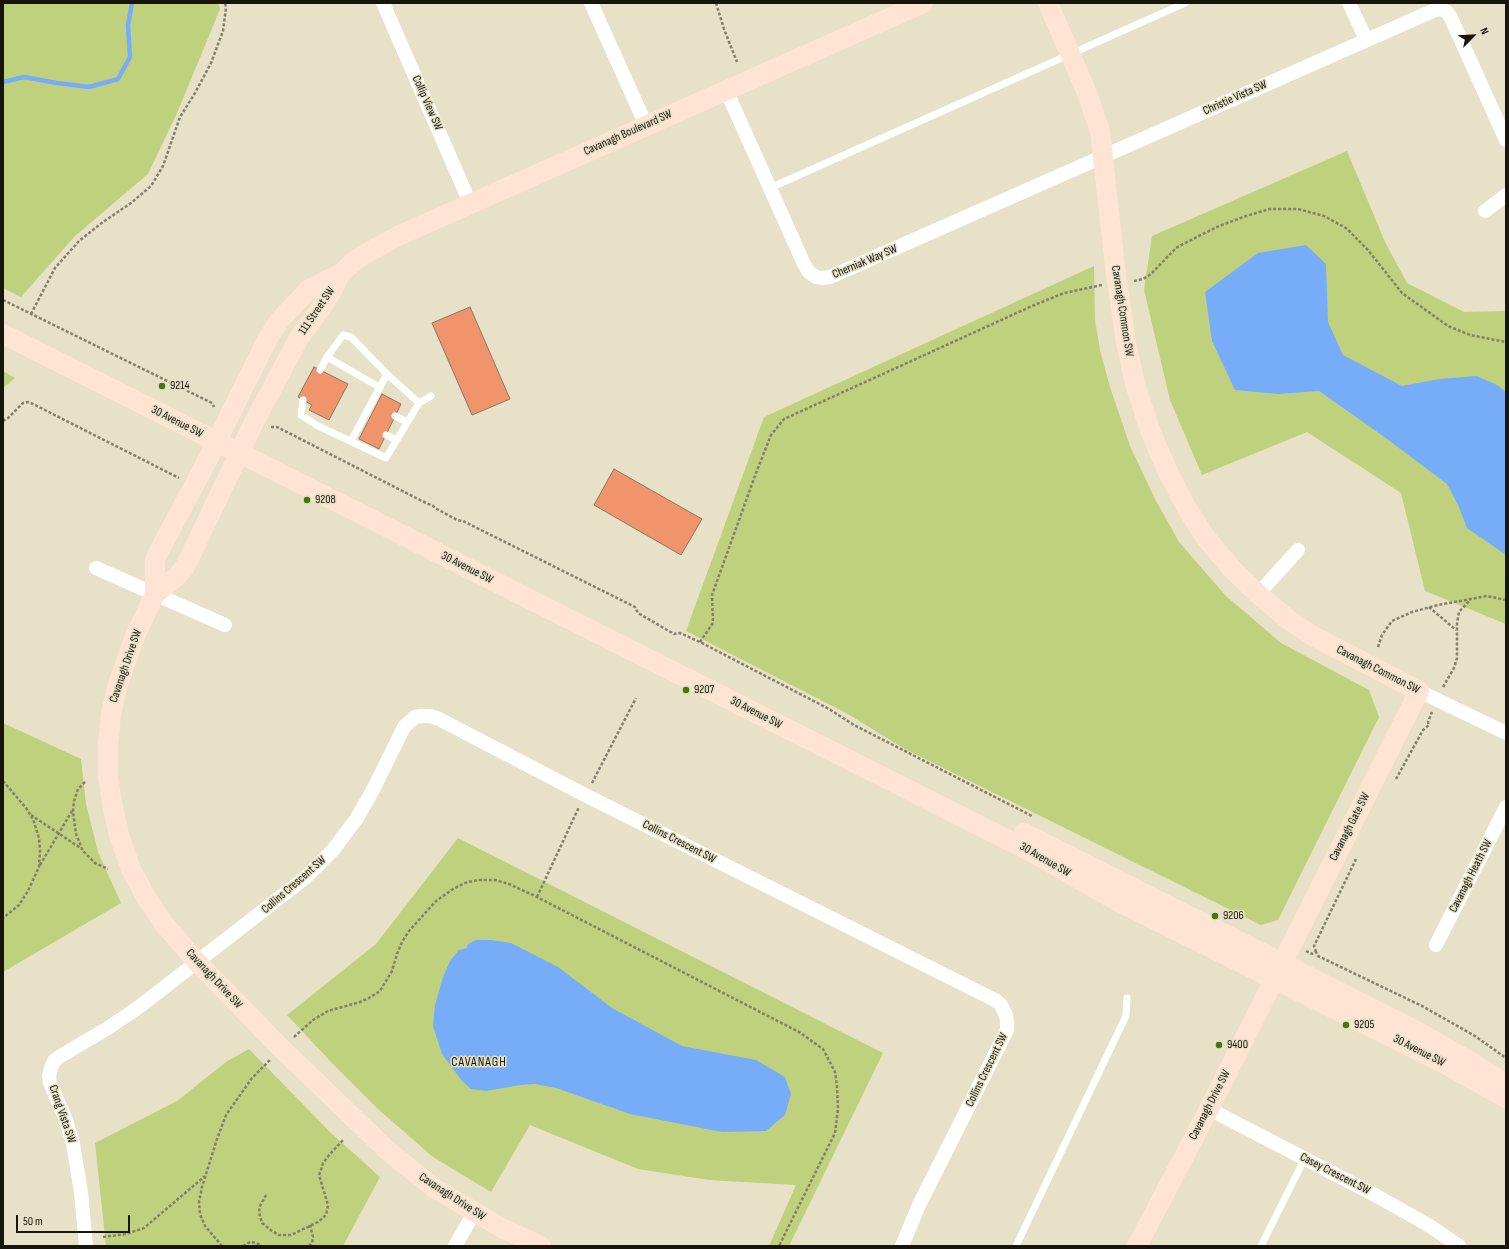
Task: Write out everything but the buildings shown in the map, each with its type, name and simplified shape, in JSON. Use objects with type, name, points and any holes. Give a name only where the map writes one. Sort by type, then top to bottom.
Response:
[{"type":"street","name":"Collip View SW","points":[[384,3],[470,203]]},
{"type":"street","points":[[591,3],[646,125]]},
{"type":"street","name":"Cavanagh Boulevard SW","points":[[340,274],[352,263],[381,245],[470,203],[923,3]]},
{"type":"street","name":"Cavanagh Common SW","points":[[1048,3],[1090,99],[1100,131],[1116,275],[1126,342],[1135,384],[1150,430],[1167,470],[1186,507],[1206,538],[1231,568],[1258,594],[1289,620],[1313,636],[1419,691],[1506,733]]},
{"type":"street","points":[[1349,3],[1366,39]]},
{"type":"street","name":"Christie Vista SW","points":[[1104,157],[1429,11],[1442,10],[1447,12],[1451,18],[1506,140]]},
{"type":"street","name":"Cherniak Way SW","points":[[726,90],[804,264],[809,272],[816,277],[830,277],[1104,157]]},
{"type":"street","points":[[1485,210],[1506,195]]},
{"type":"street","name":"111 Street SW","points":[[219,435],[260,354],[280,321],[308,290],[340,274]]},
{"type":"street","name":"111 Street SW","points":[[242,446],[299,338],[323,306],[340,274]]},
{"type":"street","name":"30 Avenue SW","points":[[3,324],[219,435]]},
{"type":"street","name":"30 Avenue SW","points":[[3,334],[242,446],[1028,850],[1117,902],[1409,1027],[1471,1062],[1506,1084]]},
{"type":"street","name":"Cavanagh Drive SW","points":[[155,594],[155,560],[219,435]]},
{"type":"street","name":"Cavanagh Drive SW","points":[[242,446],[185,567],[177,576],[155,594],[135,636],[117,688],[110,721],[108,778],[119,835],[131,869],[146,897],[164,924],[197,962],[281,1048],[388,1151],[434,1188],[474,1213],[540,1246]]},
{"type":"street","points":[[1258,594],[1298,550]]},
{"type":"street","points":[[96,568],[225,625]]},
{"type":"street","name":"Cavanagh Gate SW","points":[[1278,970],[1419,691]]},
{"type":"street","name":"Collins Crescent SW","points":[[197,962],[305,878],[333,850],[366,803],[400,732],[409,721],[415,717],[422,716],[430,716],[439,719],[585,795],[988,996],[1001,1006],[1006,1015],[1007,1030],[919,1205],[902,1246]]},
{"type":"street","name":"Cavanagh Heath SW","points":[[1436,945],[1506,808]]},
{"type":"street","name":"Crang Vista SW","points":[[86,1246],[81,1192],[73,1144],[66,1120],[50,1083],[50,1068],[54,1061],[59,1057],[108,1028],[139,1007],[197,962]]},
{"type":"street","name":"30 Avenue SW","points":[[1278,970],[1506,1098]]},
{"type":"street","name":"Cavanagh Drive SW","points":[[1137,1246],[1278,970]]},
{"type":"street","name":"Casey Crescent SW","points":[[1208,1108],[1409,1214],[1458,1246]]},
{"type":"street","points":[[455,1246],[474,1213]]},
{"type":"lane","points":[[770,188],[1185,3]]},
{"type":"lane","points":[[320,370],[327,357],[343,335],[351,337],[387,374],[419,403]]},
{"type":"lane","points":[[327,357],[379,387]]},
{"type":"lane","points":[[351,442],[364,424],[373,405],[379,387],[387,374]]},
{"type":"lane","points":[[303,400],[301,415],[318,426],[386,458],[419,403],[431,396]]},
{"type":"lane","points":[[395,416],[407,422]]},
{"type":"lane","points":[[386,435],[397,440]]},
{"type":"lane","points":[[1016,1246],[1126,1016],[1127,998]]},
{"type":"lane","points":[[1261,1246],[1305,1158]]},
{"type":"path","points":[[31,314],[55,268],[79,241],[131,203],[151,186],[163,166],[180,117],[211,63],[223,31],[226,8],[225,3]]},
{"type":"path","points":[[716,3],[737,62]]},
{"type":"path","points":[[1132,281],[1151,274],[1176,248],[1219,226],[1246,216],[1270,210],[1298,209],[1324,216],[1346,228],[1368,250],[1402,293],[1443,322],[1470,335],[1506,342]]},
{"type":"path","points":[[700,642],[713,623],[712,595],[756,473],[771,435],[784,419],[1032,306],[1064,293],[1103,284]]},
{"type":"path","points":[[3,300],[212,403],[215,409]]},
{"type":"path","points":[[3,421],[23,403],[28,402],[182,480]]},
{"type":"path","points":[[272,428],[277,427],[433,506],[457,520],[463,521],[635,607],[638,613],[674,634],[680,633],[700,642],[829,709],[862,729],[1038,819]]},
{"type":"path","points":[[1378,647],[1382,636],[1392,621],[1412,612],[1429,607],[1487,596],[1506,600]]},
{"type":"path","points":[[1444,685],[1454,668],[1457,658],[1456,623],[1459,612],[1471,599]]},
{"type":"path","points":[[1429,607],[1457,631]]},
{"type":"path","points":[[591,784],[636,698]]},
{"type":"path","points":[[1393,784],[1423,730],[1429,725],[1428,722]]},
{"type":"path","points":[[3,781],[29,814],[36,828],[40,850],[38,867]]},
{"type":"path","points":[[83,850],[76,834],[74,809],[78,788],[85,782]]},
{"type":"path","points":[[537,897],[580,805]]},
{"type":"path","points":[[3,918],[19,905],[28,891],[38,867],[74,809]]},
{"type":"path","points":[[29,814],[83,850],[95,863],[108,869]]},
{"type":"path","points":[[1358,854],[1314,946],[1318,956],[1429,1010],[1475,1036],[1506,1058]]},
{"type":"path","points":[[290,1040],[313,1020],[328,1011],[364,1000],[380,991],[392,971],[402,942],[409,931],[436,901],[453,889],[467,882],[495,880],[509,884],[799,1032],[824,1049],[835,1072],[837,1086],[838,1109],[835,1134],[779,1246]]},
{"type":"path","points":[[1312,954],[1316,952]]},
{"type":"path","points":[[222,1246],[204,1226],[200,1214],[199,1202],[205,1175],[226,1115],[252,1078],[270,1059]]},
{"type":"path","points":[[266,1196],[260,1206],[259,1212],[262,1223],[279,1235],[291,1235],[322,1218],[327,1211],[328,1200],[319,1175],[324,1163],[343,1140]]},
{"type":"path","points":[[103,1237],[126,1234],[144,1228],[205,1175]]},
{"type":"path","points":[[309,1246],[312,1243],[313,1237],[310,1225]]},
{"type":"path","points":[[243,1246],[250,1242],[262,1246]]},
{"type":"green space","points":[[3,3],[218,3],[220,9],[178,111],[148,174],[75,236],[21,297],[3,288]]},
{"type":"green space","points":[[1347,151],[1385,242],[1407,283],[1464,312],[1506,311],[1506,624],[1425,591],[1401,493],[1307,432],[1202,475],[1170,400],[1144,290],[1152,236]]},
{"type":"green space","points":[[1094,266],[1095,320],[1100,350],[1110,387],[1130,446],[1155,499],[1179,542],[1226,596],[1281,643],[1369,690],[1379,717],[1278,920],[1261,925],[905,749],[848,714],[686,631],[764,417]]},
{"type":"green space","points":[[3,371],[15,378],[3,388]]},
{"type":"green space","points":[[3,723],[81,759],[86,804],[98,852],[121,903],[3,972]]},
{"type":"green space","points":[[458,838],[883,1053],[789,1246],[769,1246],[796,1185],[709,1180],[638,1169],[530,1125],[491,1192],[433,1157],[378,1109],[287,1015],[376,944]]},
{"type":"green space","points":[[249,1049],[330,1132],[380,1177],[343,1246],[106,1246],[95,1143],[177,1101],[226,1062]]},
{"type":"water","points":[[1306,245],[1326,264],[1328,322],[1343,355],[1402,386],[1439,379],[1477,376],[1497,385],[1506,392],[1506,555],[1467,528],[1458,505],[1447,484],[1383,436],[1319,391],[1278,394],[1235,390],[1212,341],[1205,292],[1258,253]]},
{"type":"water","points":[[476,940],[492,940],[511,943],[558,967],[612,1008],[682,1046],[756,1060],[785,1077],[791,1094],[785,1115],[766,1131],[722,1132],[630,1114],[556,1088],[535,1084],[486,1091],[471,1089],[462,1081],[442,1054],[433,1026],[435,1005],[443,977],[450,961],[459,950],[467,948],[468,944]]},
{"type":"waterway","points":[[3,82],[24,77],[89,87],[118,79],[130,57],[128,25],[132,3]]},
{"type":"place","name":"9214","points":[[162,386]]},
{"type":"place","name":"9208","points":[[307,500]]},
{"type":"place","name":"9207","points":[[686,690]]},
{"type":"place","name":"9206","points":[[1215,916]]},
{"type":"place","name":"9205","points":[[1346,1025]]},
{"type":"place","name":"9400","points":[[1219,1045]]},
{"type":"district","name":"CAVANAGH","points":[[479,1063]]}]
